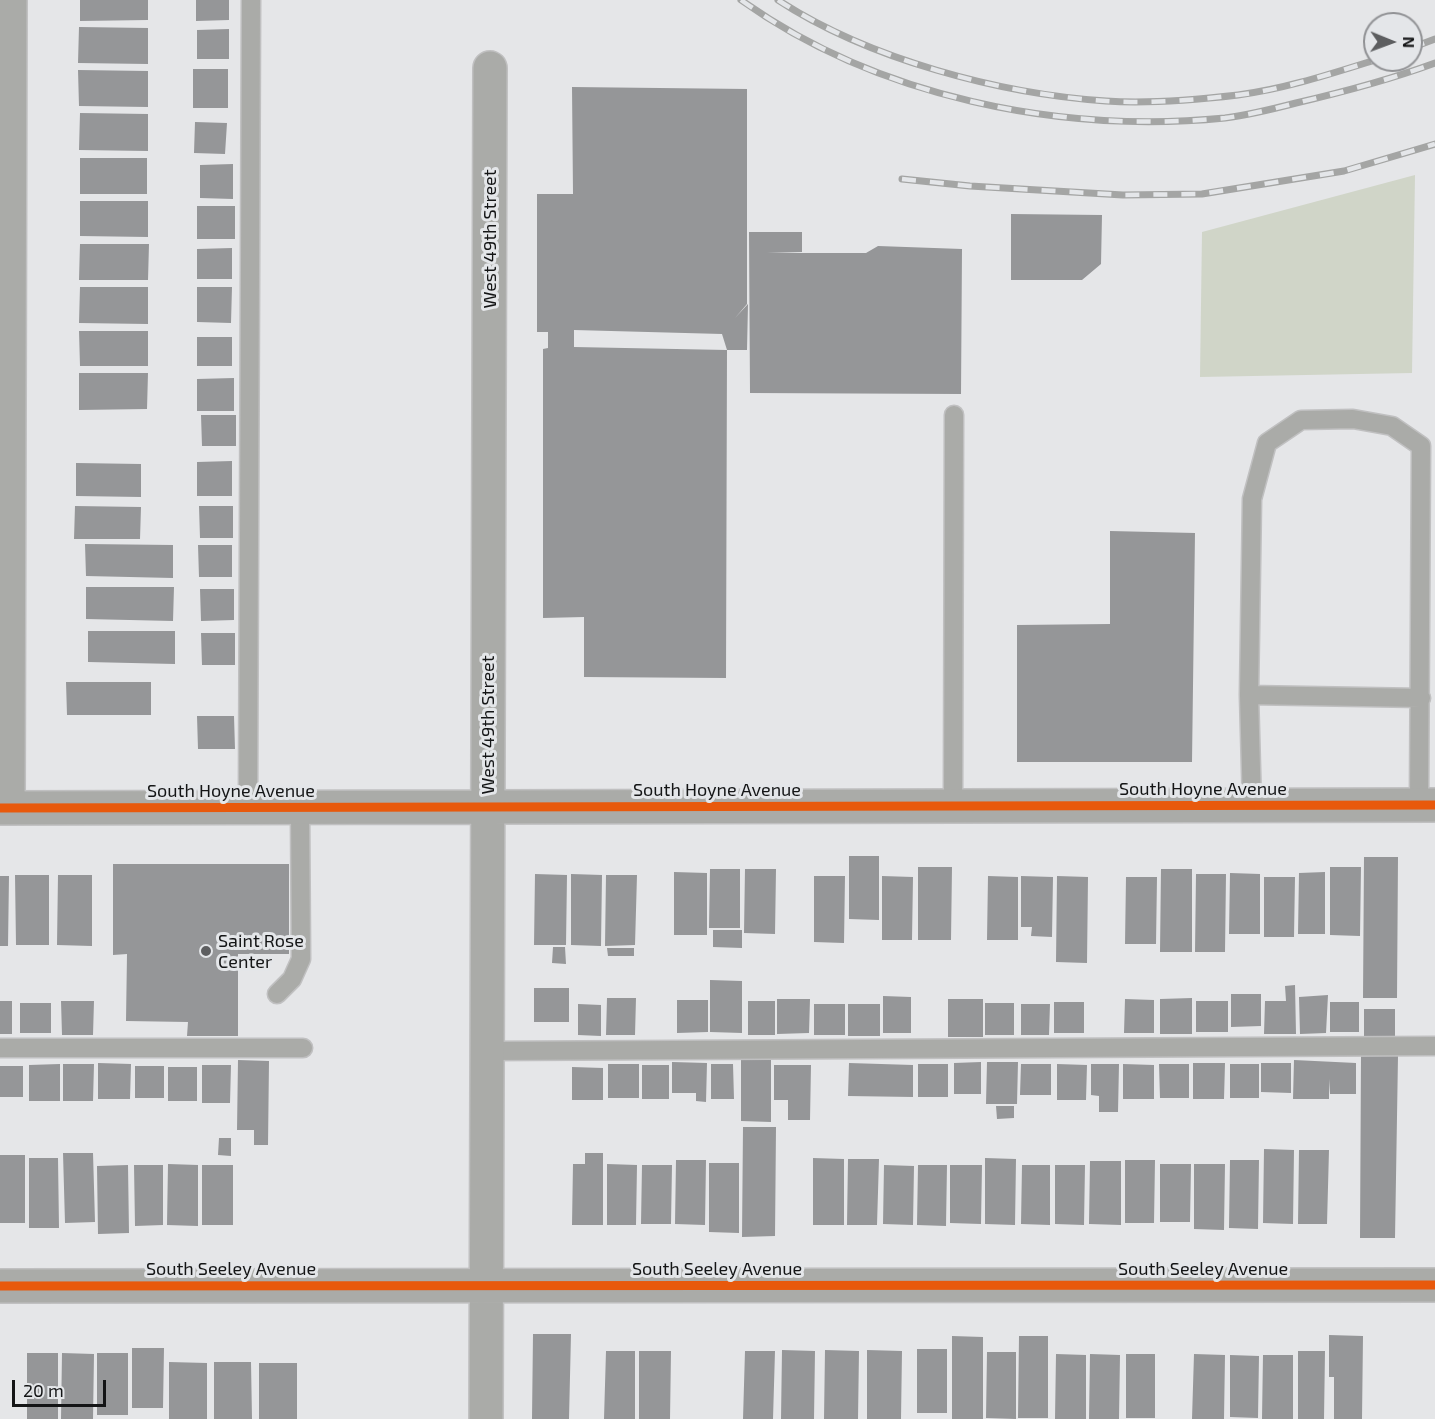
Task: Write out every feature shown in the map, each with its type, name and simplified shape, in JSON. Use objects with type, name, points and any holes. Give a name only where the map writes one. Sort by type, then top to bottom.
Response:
[{"type":"street","points":[[4,807],[10,0]]},
{"type":"street","name":"West 49th Street","points":[[486,1419],[490,68]]},
{"type":"street","name":"South Hoyne Avenue","points":[[4,807],[1427,805]]},
{"type":"street","name":"South Seeley Avenue","points":[[0,1286],[1435,1285]]},
{"type":"lane","points":[[248,807],[251,0]]},
{"type":"lane","points":[[953,806],[954,415]]},
{"type":"lane","points":[[1252,806],[1249,695],[1252,499],[1267,443],[1302,420],[1353,419],[1392,426],[1420,446],[1421,698],[1427,805]]},
{"type":"lane","points":[[1249,695],[1421,698]]},
{"type":"lane","points":[[277,994],[292,979],[301,959],[300,807]]},
{"type":"lane","points":[[487,1051],[1435,1046]]},
{"type":"lane","points":[[0,1048],[303,1048]]},
{"type":"shaded area","points":[[1415,175],[1412,373],[1200,377],[1202,232]]},
{"type":"building","points":[[80,0],[148,0],[148,20],[80,21]]},
{"type":"building","points":[[196,0],[229,0],[229,20],[196,21]]},
{"type":"building","points":[[79,27],[148,28],[148,64],[78,63]]},
{"type":"building","points":[[229,29],[229,59],[197,59],[197,30]]},
{"type":"building","points":[[193,69],[228,69],[228,108],[193,108]]},
{"type":"building","points":[[78,70],[148,71],[148,107],[79,106]]},
{"type":"building","points":[[572,87],[747,89],[747,304],[735,318],[748,304],[747,350],[727,350],[726,678],[584,677],[584,617],[543,618],[543,349],[548,348],[548,332],[537,332],[537,194],[573,194]],"holes":[[[574,330],[722,334],[727,350],[574,347]]]},
{"type":"building","points":[[80,113],[148,114],[148,151],[79,150]]},
{"type":"building","points":[[195,122],[227,123],[225,154],[194,153]]},
{"type":"building","points":[[80,158],[147,158],[147,194],[80,194]]},
{"type":"building","points":[[233,164],[233,199],[200,198],[200,165]]},
{"type":"building","points":[[80,201],[148,201],[148,237],[80,236]]},
{"type":"building","points":[[197,206],[235,206],[235,239],[197,239]]},
{"type":"building","points":[[1011,214],[1102,215],[1101,264],[1082,280],[1011,280]]},
{"type":"building","points":[[749,232],[802,232],[802,252],[767,253],[866,253],[878,246],[962,249],[961,394],[750,393]]},
{"type":"building","points":[[80,244],[149,244],[148,280],[79,280]]},
{"type":"building","points":[[232,248],[232,279],[197,279],[197,249]]},
{"type":"building","points":[[80,287],[148,287],[148,324],[79,323]]},
{"type":"building","points":[[197,287],[232,287],[231,323],[197,322]]},
{"type":"building","points":[[79,331],[148,331],[148,366],[80,366]]},
{"type":"building","points":[[197,337],[232,337],[232,366],[197,366]]},
{"type":"building","points":[[79,373],[148,373],[147,409],[79,410]]},
{"type":"building","points":[[234,378],[234,411],[197,411],[197,379]]},
{"type":"building","points":[[201,415],[236,415],[236,446],[202,446]]},
{"type":"building","points":[[232,461],[232,496],[197,496],[197,462]]},
{"type":"building","points":[[76,463],[141,464],[141,497],[76,496]]},
{"type":"building","points":[[75,506],[141,507],[140,539],[74,539]]},
{"type":"building","points":[[199,506],[233,506],[233,538],[200,538]]},
{"type":"building","points":[[1110,531],[1195,533],[1192,762],[1017,762],[1017,625],[1110,624]]},
{"type":"building","points":[[85,544],[173,545],[173,578],[86,576]]},
{"type":"building","points":[[198,545],[232,545],[232,577],[199,577]]},
{"type":"building","points":[[86,587],[174,587],[173,621],[86,619]]},
{"type":"building","points":[[200,589],[234,589],[234,620],[201,621]]},
{"type":"building","points":[[88,631],[175,631],[175,664],[88,662]]},
{"type":"building","points":[[201,633],[235,633],[235,665],[202,665]]},
{"type":"building","points":[[66,682],[151,682],[151,715],[67,715]]},
{"type":"building","points":[[197,716],[234,716],[235,749],[198,749]]},
{"type":"building","points":[[849,856],[879,856],[879,920],[849,919]]},
{"type":"building","points":[[1364,857],[1398,857],[1397,998],[1363,998]]},
{"type":"building","points":[[113,864],[289,864],[289,954],[238,954],[238,1036],[187,1036],[188,1022],[126,1021],[127,954],[113,955]]},
{"type":"building","points":[[918,867],[952,867],[951,940],[918,940]]},
{"type":"building","points":[[1330,867],[1361,867],[1360,936],[1330,935]]},
{"type":"building","points":[[710,869],[740,869],[740,928],[709,928]]},
{"type":"building","points":[[745,869],[776,869],[775,934],[744,933]]},
{"type":"building","points":[[1161,869],[1192,869],[1192,952],[1160,952]]},
{"type":"building","points":[[674,872],[707,873],[707,935],[674,935]]},
{"type":"building","points":[[1325,872],[1325,934],[1298,934],[1299,873]]},
{"type":"building","points":[[1230,873],[1260,874],[1260,934],[1229,934]]},
{"type":"building","points":[[535,874],[567,875],[566,945],[534,945]]},
{"type":"building","points":[[571,874],[602,875],[601,946],[571,945]]},
{"type":"building","points":[[1196,874],[1226,874],[1225,952],[1195,952]]},
{"type":"building","points":[[15,875],[49,875],[49,945],[16,945]]},
{"type":"building","points":[[58,875],[92,875],[92,946],[57,945]]},
{"type":"building","points":[[606,875],[637,875],[635,945],[605,946]]},
{"type":"building","points":[[0,876],[9,876],[8,946],[0,946]]},
{"type":"building","points":[[814,876],[845,876],[844,943],[814,942]]},
{"type":"building","points":[[882,876],[913,877],[912,940],[882,940]]},
{"type":"building","points":[[988,876],[1018,877],[1018,940],[987,940]]},
{"type":"building","points":[[1021,876],[1053,877],[1052,937],[1031,936],[1032,927],[1021,927]]},
{"type":"building","points":[[1057,876],[1088,877],[1087,963],[1056,962]]},
{"type":"building","points":[[1126,877],[1157,877],[1156,944],[1125,944]]},
{"type":"building","points":[[1264,877],[1295,877],[1294,937],[1264,937]]},
{"type":"building","points":[[713,930],[742,930],[742,948],[713,947]]},
{"type":"building","points":[[553,947],[565,947],[566,964],[552,963]]},
{"type":"building","points":[[607,948],[634,948],[634,956],[608,956]]},
{"type":"building","points":[[710,980],[742,981],[742,1033],[710,1032]]},
{"type":"building","points":[[1295,985],[1296,1034],[1264,1034],[1265,1001],[1286,1001],[1285,986]]},
{"type":"building","points":[[534,988],[569,988],[569,1022],[534,1022]]},
{"type":"building","points":[[1231,994],[1261,994],[1261,1026],[1231,1027]]},
{"type":"building","points":[[1328,995],[1326,1033],[1300,1034],[1299,997]]},
{"type":"building","points":[[883,996],[911,997],[911,1033],[883,1033]]},
{"type":"building","points":[[607,998],[636,998],[635,1035],[606,1035]]},
{"type":"building","points":[[1192,998],[1192,1034],[1160,1034],[1160,999]]},
{"type":"building","points":[[777,999],[810,999],[809,1033],[777,1034]]},
{"type":"building","points":[[948,999],[983,999],[983,1037],[948,1037]]},
{"type":"building","points":[[1125,999],[1154,1000],[1154,1033],[1124,1033]]},
{"type":"building","points":[[677,1000],[708,1000],[708,1032],[677,1033]]},
{"type":"building","points":[[0,1001],[12,1001],[12,1034],[0,1034]]},
{"type":"building","points":[[61,1001],[94,1001],[93,1035],[62,1035]]},
{"type":"building","points":[[748,1001],[775,1001],[775,1035],[748,1035]]},
{"type":"building","points":[[1196,1001],[1228,1001],[1228,1032],[1196,1032]]},
{"type":"building","points":[[1054,1002],[1084,1002],[1084,1033],[1054,1033]]},
{"type":"building","points":[[1330,1002],[1359,1002],[1359,1032],[1330,1032]]},
{"type":"building","points":[[20,1003],[51,1003],[51,1033],[20,1033]]},
{"type":"building","points":[[985,1003],[1014,1003],[1014,1035],[985,1035]]},
{"type":"building","points":[[578,1004],[601,1005],[601,1036],[578,1035]]},
{"type":"building","points":[[814,1004],[845,1004],[845,1035],[814,1035]]},
{"type":"building","points":[[848,1004],[880,1004],[880,1036],[848,1036]]},
{"type":"building","points":[[1021,1004],[1050,1004],[1049,1035],[1021,1035]]},
{"type":"building","points":[[1364,1009],[1395,1009],[1395,1038],[1364,1038]]},
{"type":"building","points":[[741,1056],[771,1056],[771,1122],[741,1121]]},
{"type":"building","points":[[1361,1056],[1398,1056],[1395,1238],[1360,1238]]},
{"type":"building","points":[[238,1060],[269,1061],[268,1145],[254,1145],[254,1130],[237,1130]]},
{"type":"building","points":[[1294,1060],[1356,1063],[1356,1094],[1330,1094],[1329,1079],[1329,1099],[1293,1099]]},
{"type":"building","points":[[672,1062],[707,1063],[706,1102],[696,1101],[696,1093],[672,1093]]},
{"type":"building","points":[[981,1062],[981,1094],[954,1094],[954,1063]]},
{"type":"building","points":[[987,1062],[1018,1062],[1017,1104],[986,1104]]},
{"type":"building","points":[[98,1063],[131,1064],[130,1099],[98,1099]]},
{"type":"building","points":[[849,1063],[913,1065],[913,1097],[848,1096]]},
{"type":"building","points":[[1193,1063],[1225,1063],[1224,1099],[1193,1099]]},
{"type":"building","points":[[1261,1063],[1291,1063],[1291,1093],[1261,1092]]},
{"type":"building","points":[[60,1064],[60,1101],[29,1101],[29,1065]]},
{"type":"building","points":[[63,1064],[94,1064],[93,1101],[63,1101]]},
{"type":"building","points":[[608,1064],[639,1064],[639,1098],[608,1098]]},
{"type":"building","points":[[711,1064],[733,1064],[734,1099],[711,1099]]},
{"type":"building","points":[[918,1064],[948,1064],[948,1097],[918,1097]]},
{"type":"building","points":[[1021,1064],[1051,1064],[1051,1095],[1020,1095]]},
{"type":"building","points":[[1057,1064],[1087,1065],[1086,1100],[1057,1100]]},
{"type":"building","points":[[1091,1064],[1119,1064],[1118,1112],[1099,1112],[1099,1096],[1091,1095]]},
{"type":"building","points":[[1123,1064],[1154,1065],[1154,1099],[1123,1099]]},
{"type":"building","points":[[1159,1064],[1189,1064],[1189,1098],[1160,1098]]},
{"type":"building","points":[[1230,1064],[1259,1064],[1259,1098],[1230,1098]]},
{"type":"building","points":[[202,1065],[231,1065],[230,1103],[202,1103]]},
{"type":"building","points":[[642,1065],[669,1065],[669,1099],[642,1099]]},
{"type":"building","points":[[774,1065],[811,1065],[810,1120],[788,1120],[788,1100],[774,1100]]},
{"type":"building","points":[[0,1066],[23,1066],[23,1097],[0,1097]]},
{"type":"building","points":[[135,1066],[164,1066],[164,1098],[135,1098]]},
{"type":"building","points":[[168,1067],[197,1067],[197,1101],[168,1101]]},
{"type":"building","points":[[572,1067],[603,1068],[603,1100],[572,1100]]},
{"type":"building","points":[[996,1106],[1014,1106],[1014,1118],[997,1119]]},
{"type":"building","points":[[743,1127],[776,1127],[775,1236],[742,1237]]},
{"type":"building","points":[[219,1138],[231,1138],[231,1156],[218,1155]]},
{"type":"building","points":[[1264,1149],[1294,1150],[1293,1224],[1263,1223]]},
{"type":"building","points":[[1299,1150],[1329,1150],[1327,1224],[1298,1224]]},
{"type":"building","points":[[63,1153],[93,1153],[95,1222],[65,1223]]},
{"type":"building","points":[[585,1153],[603,1153],[603,1225],[572,1225],[573,1164],[585,1164]]},
{"type":"building","points":[[0,1155],[25,1155],[25,1223],[0,1223]]},
{"type":"building","points":[[29,1158],[58,1158],[59,1228],[29,1228]]},
{"type":"building","points":[[813,1158],[844,1159],[844,1225],[813,1225]]},
{"type":"building","points":[[985,1158],[1016,1159],[1015,1225],[985,1224]]},
{"type":"building","points":[[848,1159],[879,1159],[877,1225],[847,1225]]},
{"type":"building","points":[[676,1160],[706,1160],[705,1225],[675,1224]]},
{"type":"building","points":[[1125,1160],[1155,1160],[1154,1223],[1125,1223]]},
{"type":"building","points":[[1230,1160],[1259,1160],[1258,1229],[1229,1228]]},
{"type":"building","points":[[1090,1161],[1121,1161],[1121,1225],[1089,1224]]},
{"type":"building","points":[[709,1163],[739,1163],[739,1233],[709,1232]]},
{"type":"building","points":[[168,1164],[198,1165],[198,1226],[167,1225]]},
{"type":"building","points":[[607,1164],[637,1165],[636,1225],[607,1225]]},
{"type":"building","points":[[1160,1164],[1191,1164],[1190,1222],[1160,1222]]},
{"type":"building","points":[[1194,1164],[1225,1164],[1224,1230],[1194,1229]]},
{"type":"building","points":[[128,1165],[129,1233],[98,1234],[97,1166]]},
{"type":"building","points":[[134,1165],[163,1165],[163,1225],[135,1226]]},
{"type":"building","points":[[202,1165],[233,1165],[233,1225],[202,1225]]},
{"type":"building","points":[[642,1165],[672,1165],[671,1224],[641,1224]]},
{"type":"building","points":[[884,1165],[914,1166],[913,1225],[883,1224]]},
{"type":"building","points":[[918,1165],[947,1165],[946,1226],[917,1225]]},
{"type":"building","points":[[950,1165],[982,1165],[981,1224],[950,1223]]},
{"type":"building","points":[[1022,1165],[1050,1165],[1050,1225],[1021,1224]]},
{"type":"building","points":[[1055,1165],[1085,1165],[1084,1225],[1055,1224]]},
{"type":"building","points":[[533,1334],[571,1334],[569,1419],[532,1419]]},
{"type":"building","points":[[1329,1335],[1363,1336],[1362,1419],[1334,1419],[1334,1377],[1329,1377]]},
{"type":"building","points":[[952,1336],[983,1337],[983,1419],[952,1419]]},
{"type":"building","points":[[1019,1336],[1048,1336],[1048,1418],[1018,1418]]},
{"type":"building","points":[[132,1348],[164,1348],[163,1408],[132,1408]]},
{"type":"building","points":[[917,1349],[947,1349],[947,1413],[917,1413]]},
{"type":"building","points":[[782,1350],[815,1351],[814,1419],[781,1419]]},
{"type":"building","points":[[825,1350],[859,1351],[858,1419],[824,1419]]},
{"type":"building","points":[[867,1350],[902,1351],[901,1419],[867,1419]]},
{"type":"building","points":[[606,1351],[635,1351],[635,1419],[604,1419]]},
{"type":"building","points":[[639,1351],[671,1351],[670,1419],[639,1419]]},
{"type":"building","points":[[745,1351],[775,1351],[773,1419],[743,1419]]},
{"type":"building","points":[[1298,1351],[1325,1351],[1324,1419],[1298,1419]]},
{"type":"building","points":[[987,1352],[1016,1352],[1016,1419],[986,1418]]},
{"type":"building","points":[[27,1353],[58,1353],[58,1419],[27,1419]]},
{"type":"building","points":[[62,1353],[94,1354],[93,1419],[61,1419]]},
{"type":"building","points":[[97,1353],[128,1353],[128,1415],[97,1415]]},
{"type":"building","points":[[1056,1354],[1086,1355],[1086,1419],[1055,1419]]},
{"type":"building","points":[[1090,1354],[1120,1355],[1119,1419],[1089,1419]]},
{"type":"building","points":[[1126,1354],[1155,1354],[1155,1418],[1126,1418]]},
{"type":"building","points":[[1194,1354],[1225,1355],[1224,1419],[1192,1419]]},
{"type":"building","points":[[1230,1355],[1259,1356],[1258,1418],[1230,1417]]},
{"type":"building","points":[[1263,1355],[1293,1355],[1293,1419],[1262,1419]]},
{"type":"building","points":[[169,1362],[207,1363],[207,1419],[169,1419]]},
{"type":"building","points":[[214,1362],[251,1362],[252,1419],[214,1419]]},
{"type":"building","points":[[259,1363],[297,1363],[297,1419],[259,1419]]},
{"type":"railway","points":[[741,0],[794,34],[851,62],[910,84],[972,101],[1035,113],[1098,120],[1162,122],[1234,117],[1349,90],[1435,63]]},
{"type":"railway","points":[[778,0],[852,40],[893,56],[979,82],[1065,97],[1139,102],[1238,95],[1290,85],[1363,64]]},
{"type":"railway","points":[[1423,44],[1435,39]]},
{"type":"railway","points":[[902,179],[970,186],[1123,195],[1202,194],[1344,171],[1435,144]]},
{"type":"cycle path","points":[[0,808],[1435,805]]},
{"type":"cycle path","points":[[0,1286],[1435,1285]]},
{"type":"place","name":"Saint Rose Center","points":[[206,951]]}]
